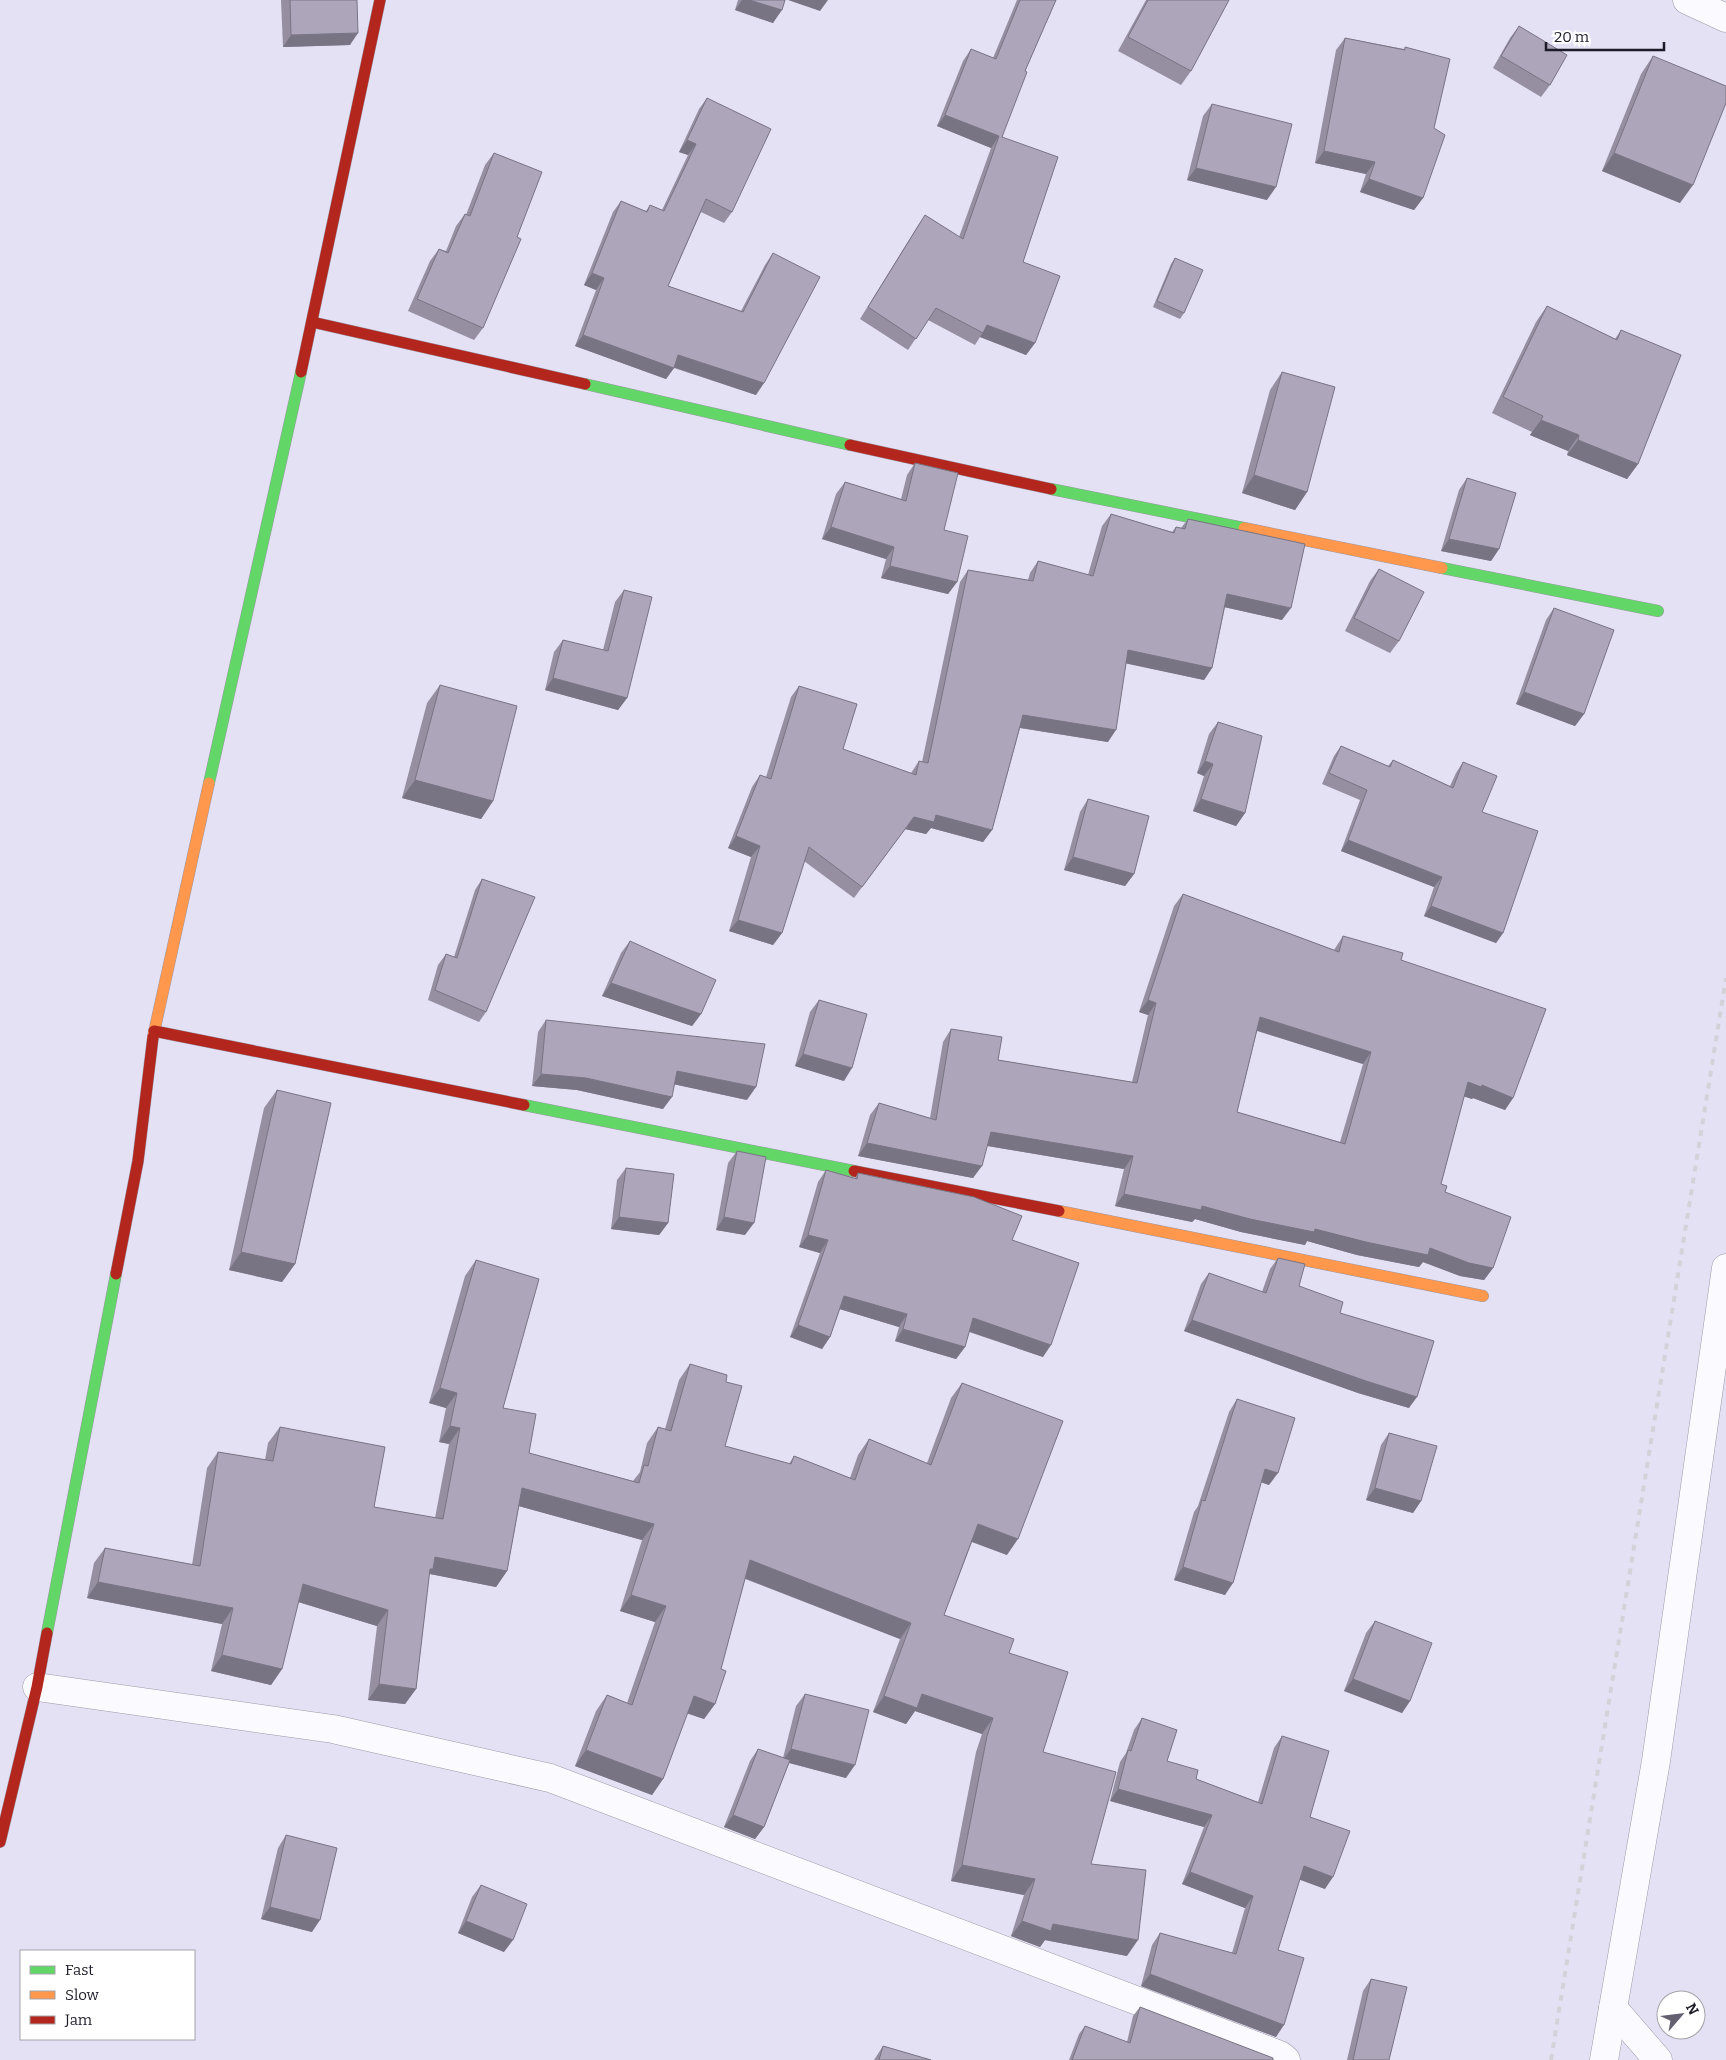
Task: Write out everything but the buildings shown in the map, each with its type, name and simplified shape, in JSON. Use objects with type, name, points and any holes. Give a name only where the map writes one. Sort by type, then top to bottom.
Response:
[{"type":"street","points":[[0,1842],[37,1687],[138,1161],[154,1030],[312,322],[380,0]]},
{"type":"street","points":[[1687,0],[1726,18]]},
{"type":"street","points":[[312,322],[964,471],[1658,611]]},
{"type":"street","points":[[154,1030],[1483,1296]]},
{"type":"street","points":[[1604,2060],[1656,1761],[1724,1297],[1726,1268]]},
{"type":"street","points":[[37,1687],[334,1729],[550,1778],[1280,2055],[1286,2060]]},
{"type":"street","points":[[1613,2008],[1658,2060]]},
{"type":"railway","points":[[1551,2060],[1726,978]]},
{"type":"traffic: fast","points":[[209,783],[301,372]]},
{"type":"traffic: fast","points":[[585,384],[850,445]]},
{"type":"traffic: fast","points":[[1051,489],[1244,528]]},
{"type":"traffic: fast","points":[[1442,568],[1658,611]]},
{"type":"traffic: fast","points":[[524,1105],[854,1171]]},
{"type":"traffic: fast","points":[[47,1633],[116,1274]]},
{"type":"traffic: slow","points":[[1244,528],[1442,568]]},
{"type":"traffic: slow","points":[[153,1037],[209,783]]},
{"type":"traffic: slow","points":[[1059,1211],[1483,1296]]},
{"type":"traffic: jam","points":[[301,372],[380,0]]},
{"type":"traffic: jam","points":[[312,322],[585,384]]},
{"type":"traffic: jam","points":[[850,445],[1051,489]]},
{"type":"traffic: jam","points":[[154,1031],[524,1105]]},
{"type":"traffic: jam","points":[[116,1274],[138,1161],[153,1037]]},
{"type":"traffic: jam","points":[[854,1171],[1059,1211]]},
{"type":"traffic: jam","points":[[0,1842],[37,1687],[47,1633]]}]
